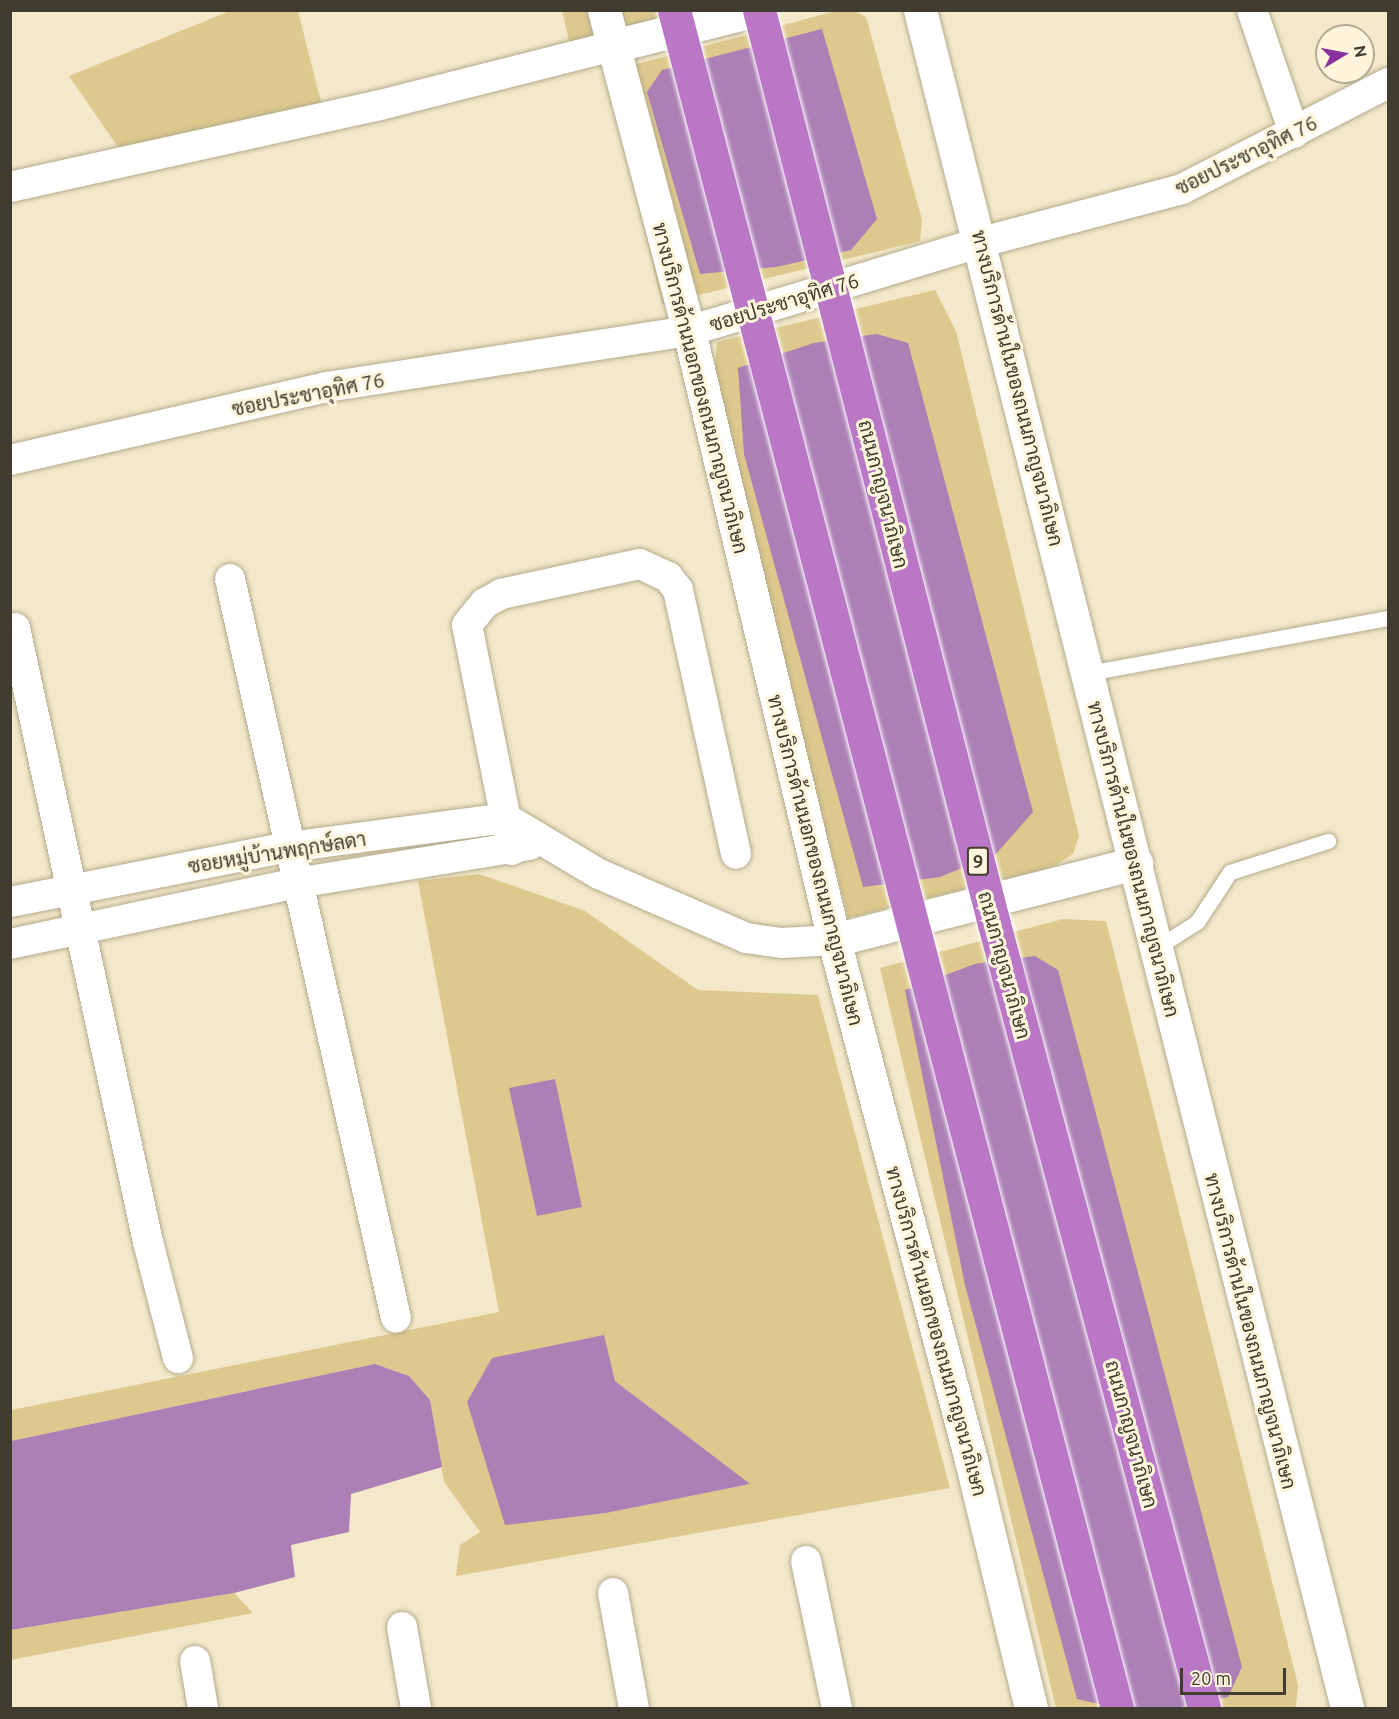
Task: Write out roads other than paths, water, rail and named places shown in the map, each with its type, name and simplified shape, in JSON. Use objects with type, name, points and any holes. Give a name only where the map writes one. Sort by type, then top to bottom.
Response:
[{"type":"highway","points":[[674,10],[1118,1708]]},
{"type":"highway","name":"ถนนกาญจนาภิเษก","points":[[757,10],[994,924],[1204,1708]]},
{"type":"main road","name":"ทางบริการด้านนอกของถนนกาญจนาภิเษก","points":[[604,10],[689,332],[834,940],[971,1460],[1031,1708]]},
{"type":"main road","points":[[614,46],[757,10]]},
{"type":"main road","name":"ทางบริการด้านในของถนนกาญจนาภิเษก","points":[[920,10],[982,242],[1347,1708]]},
{"type":"main road","points":[[834,940],[1136,863]]},
{"type":"street","points":[[1252,10],[1293,133]]},
{"type":"street","points":[[10,187],[376,106],[614,46]]},
{"type":"street","name":"ซอยประชาอุทิศ 76","points":[[10,460],[327,387],[689,332],[982,242],[1182,189],[1389,83]]},
{"type":"street","points":[[736,854],[678,590],[662,573],[640,564],[501,594],[485,603],[466,625],[505,818],[525,846],[746,938],[782,943],[834,940]]},
{"type":"street","points":[[230,579],[396,1318]]},
{"type":"street","points":[[15,628],[78,929],[178,1358]]},
{"type":"street","name":"ซอยหมู่บ้านพฤกษ์ลดา","points":[[10,902],[289,847],[505,818]]},
{"type":"street","name":"ซอยหมู่บ้านพฤกษ์ลดา","points":[[10,944],[297,883],[525,846]]},
{"type":"street","points":[[806,1562],[837,1708]]},
{"type":"street","points":[[613,1593],[634,1708]]},
{"type":"street","points":[[402,1627],[416,1708]]},
{"type":"street","points":[[195,1661],[203,1708]]},
{"type":"lane","points":[[1088,673],[1389,618]]},
{"type":"lane","points":[[1156,948],[1197,922],[1220,880],[1230,872],[1328,841]]}]
